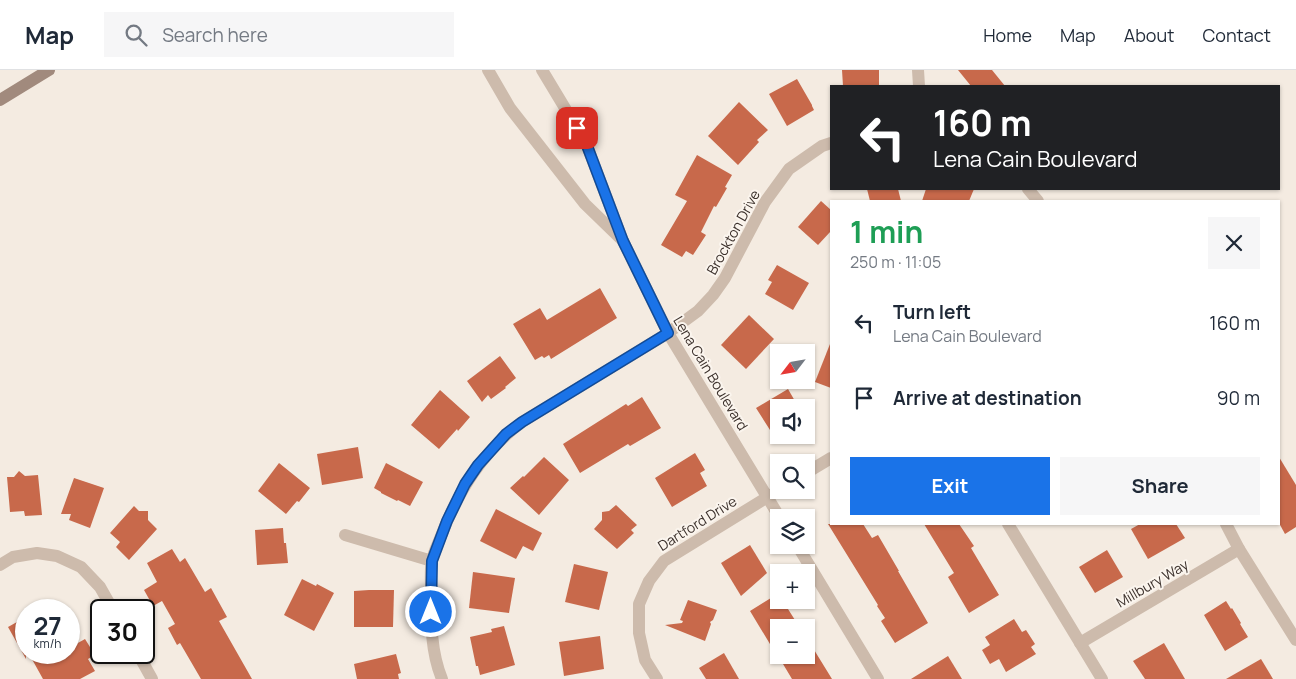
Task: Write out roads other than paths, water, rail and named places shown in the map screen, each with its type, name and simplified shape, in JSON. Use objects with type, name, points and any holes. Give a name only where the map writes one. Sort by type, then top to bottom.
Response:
[{"type":"main road","points":[[0,100],[49,70]]},
{"type":"street","name":"Lena Cain Boulevard","points":[[488,70],[510,108],[585,204],[623,241]]},
{"type":"street","name":"Lena Cain Boulevard","points":[[542,70],[586,143],[623,241],[668,333],[770,488]]},
{"type":"street","points":[[918,70],[919,85]]},
{"type":"street","name":"Brockton Drive","points":[[442,679],[438,670],[431,628],[432,561],[447,521],[465,484],[478,465],[506,434],[522,422],[668,333],[698,311],[725,278],[765,202],[789,169],[822,146],[830,143]]},
{"type":"street","points":[[1029,190],[1037,200]]},
{"type":"street","points":[[815,468],[830,459]]},
{"type":"street","name":"Dartford Drive","points":[[657,679],[645,660],[639,633],[639,604],[650,581],[664,560],[770,495]]},
{"type":"street","points":[[1009,525],[1102,679]]},
{"type":"street","points":[[1227,525],[1296,640]]},
{"type":"street","points":[[345,535],[432,561]]},
{"type":"street","name":"Millbury Way","points":[[1080,643],[1239,548]]},
{"type":"street","points":[[0,565],[13,557],[37,553],[57,556],[81,567],[100,587],[107,599]]},
{"type":"street","points":[[802,554],[878,679]]},
{"type":"street","points":[[144,664],[152,679]]}]
